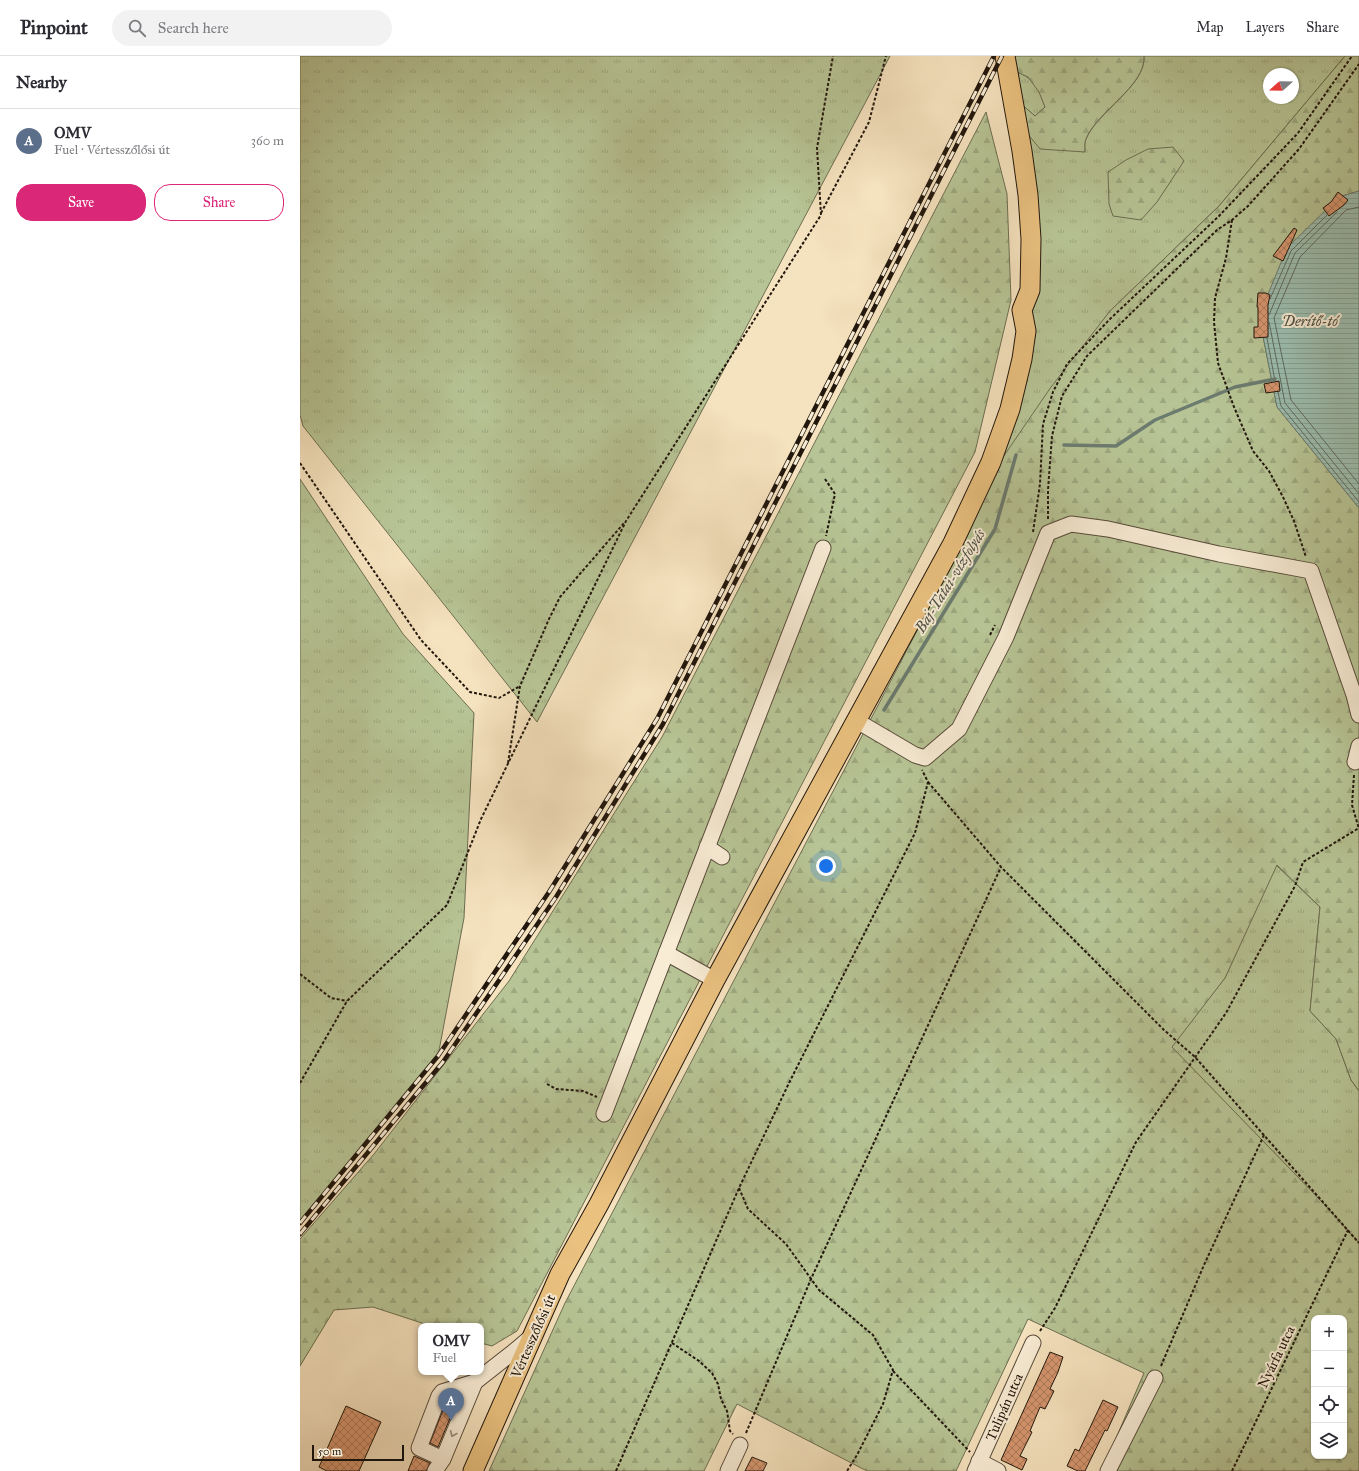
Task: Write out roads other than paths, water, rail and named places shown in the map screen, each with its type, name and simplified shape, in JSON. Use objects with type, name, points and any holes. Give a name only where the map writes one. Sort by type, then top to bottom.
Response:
[{"type":"main road","name":"Vértesszőlősi út","points":[[473,1471],[560,1274],[599,1204],[715,980],[953,543],[980,488],[1000,438],[1022,359],[1026,331],[1022,310],[1030,290],[1031,239],[1028,195],[1014,97],[1006,56]]},
{"type":"street","points":[[857,721],[916,755],[925,758],[959,729],[1006,637],[1048,533],[1070,524],[1108,529],[1219,554],[1311,571],[1354,695],[1359,715]]},
{"type":"street","points":[[606,1109],[707,848],[734,760],[823,548]]},
{"type":"street","points":[[1356,762],[1359,746]]},
{"type":"street","points":[[707,848],[722,857]]},
{"type":"street","points":[[666,953],[715,980]]},
{"type":"street","points":[[508,1393],[504,1380],[500,1375],[494,1374],[479,1379],[442,1392],[439,1396],[419,1448],[439,1465],[479,1379],[517,1349],[533,1334]]},
{"type":"street","name":"Tulipán utca","points":[[977,1466],[1033,1343]]},
{"type":"street","points":[[1108,1471],[1155,1378]]},
{"type":"street","points":[[728,1471],[740,1445]]},
{"type":"street","points":[[977,1466],[998,1471]]},
{"type":"water","name":"Derítő-tó","points":[[1359,191],[1359,508],[1277,407],[1259,316],[1287,248],[1339,197]]},
{"type":"waterway","name":"Baj-Tatai-vízfolyás","points":[[1064,445],[1116,446],[1155,420],[1235,387],[1275,379]]},
{"type":"waterway","name":"Baj-Tatai-vízfolyás","points":[[884,710],[995,529],[1016,455]]},
{"type":"railway","points":[[300,1223],[438,1056],[549,892],[657,719],[994,56]]},
{"type":"railway","points":[[300,1234],[443,1062],[556,897],[663,724],[1002,56]]},
{"type":"place","name":"OMV","points":[[451,1421]]}]
